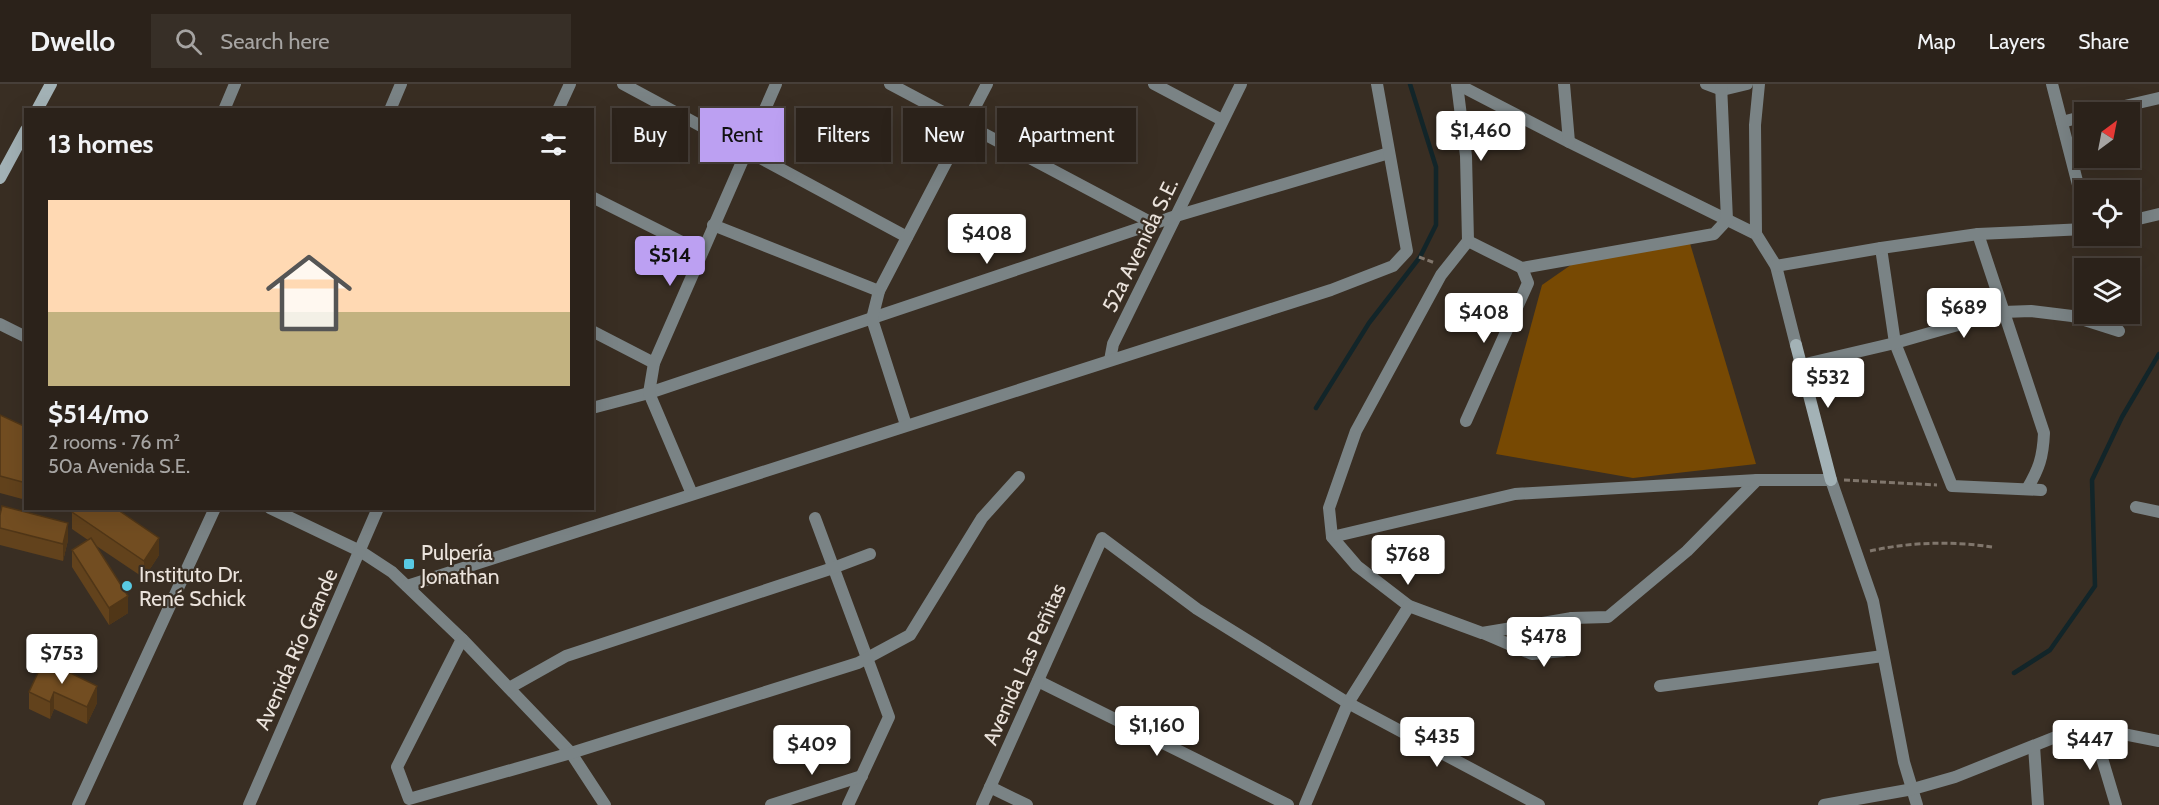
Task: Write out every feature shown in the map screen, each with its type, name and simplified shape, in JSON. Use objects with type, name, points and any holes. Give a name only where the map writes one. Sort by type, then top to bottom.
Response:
[{"type":"street","points":[[38,108],[51,84]]},
{"type":"street","points":[[225,108],[235,84]]},
{"type":"street","points":[[391,108],[401,84]]},
{"type":"street","points":[[559,108],[570,84]]},
{"type":"street","points":[[623,84],[700,126]]},
{"type":"street","points":[[765,108],[776,84]]},
{"type":"street","points":[[890,84],[937,108]]},
{"type":"street","points":[[975,108],[987,84]]},
{"type":"street","points":[[1154,84],[1222,120]]},
{"type":"street","name":"52a Avenida S.E.","points":[[1110,360],[1113,344],[1241,84]]},
{"type":"street","points":[[407,586],[1331,290],[1393,266],[1407,251],[1377,84]]},
{"type":"street","points":[[1457,84],[1756,234]]},
{"type":"street","points":[[1457,84],[1466,156],[1468,241],[1441,275],[1356,432],[1329,508],[1332,537],[1357,566],[1410,606],[1532,654],[1563,651],[1572,618]]},
{"type":"street","points":[[1564,84],[1569,142]]},
{"type":"street","points":[[1706,84],[1722,87],[1747,84]]},
{"type":"street","points":[[1759,84],[1755,125],[1756,234],[1776,266],[1831,480],[1873,601],[1904,762],[1917,805]]},
{"type":"street","points":[[2052,84],[2077,180]]},
{"type":"street","points":[[1468,241],[1522,268],[1713,234],[1727,220],[1722,87]]},
{"type":"street","points":[[2140,102],[2159,98]]},
{"type":"street","points":[[2062,122],[2074,119]]},
{"type":"street","points":[[985,133],[1155,224]]},
{"type":"street","points":[[0,178],[24,134]]},
{"type":"street","points":[[594,407],[649,393],[872,320],[1176,216],[1389,153]]},
{"type":"street","points":[[692,494],[649,393],[654,363],[741,162]]},
{"type":"street","points":[[767,162],[907,237]]},
{"type":"street","points":[[906,425],[872,320],[879,291],[946,162]]},
{"type":"street","points":[[594,198],[702,252]]},
{"type":"street","points":[[2140,219],[2159,214]]},
{"type":"street","points":[[713,225],[879,291]]},
{"type":"street","points":[[1776,266],[1978,234],[2074,230]]},
{"type":"street","points":[[1978,234],[2044,434],[2039,468],[2027,489]]},
{"type":"street","points":[[1881,248],[1895,343],[1952,486],[2041,490]]},
{"type":"street","points":[[1466,421],[1528,284],[1522,268]]},
{"type":"street","points":[[1801,365],[1895,343],[2003,312],[2031,311],[2072,316],[2119,331]]},
{"type":"street","points":[[0,324],[24,336]]},
{"type":"street","points":[[594,332],[654,363]]},
{"type":"street","points":[[462,639],[397,767],[409,799],[422,800],[858,663],[910,635],[982,518],[1019,477]]},
{"type":"street","points":[[1332,537],[1515,494],[1757,480],[1831,480]]},
{"type":"street","points":[[1482,633],[1572,618],[1608,618],[1687,551],[1757,480]]},
{"type":"street","points":[[2136,507],[2159,512]]},
{"type":"street","points":[[78,805],[214,510]]},
{"type":"street","points":[[274,510],[360,551],[392,572],[462,639],[571,753],[605,805]]},
{"type":"street","name":"Avenida Río Grande","points":[[249,805],[377,510]]},
{"type":"street","points":[[815,518],[889,717],[848,805]]},
{"type":"street","name":"Avenida Las Peñitas","points":[[982,805],[1102,538],[1197,609],[1348,703]]},
{"type":"street","points":[[509,688],[566,656],[870,554]]},
{"type":"street","points":[[1305,805],[1348,703],[1410,606]]},
{"type":"street","points":[[1660,686],[1884,656]]},
{"type":"street","points":[[1038,681],[1288,805]]},
{"type":"street","points":[[1348,703],[1539,805]]},
{"type":"street","points":[[1824,805],[1913,789],[1955,777],[2068,732],[2093,728],[2159,741]]},
{"type":"street","points":[[2093,728],[2116,805]]},
{"type":"street","points":[[2034,746],[2038,805]]},
{"type":"street","points":[[771,805],[862,776]]},
{"type":"street","points":[[990,787],[1027,805]]},
{"type":"path","points":[[1407,251],[1447,268]]},
{"type":"path","points":[[1831,480],[1952,486]]},
{"type":"path","points":[[1856,554],[1889,546],[1932,543],[1968,543],[1992,547]]},
{"type":"shaded area","points":[[1689,240],[1756,464],[1633,478],[1496,454],[1542,285],[1578,260]]},
{"type":"building","points":[[0,415],[24,426],[24,482],[0,476]]},
{"type":"building","points":[[2,506],[68,523],[63,544],[0,528]]},
{"type":"building","points":[[73,510],[118,510],[159,538],[144,561],[72,512]]},
{"type":"building","points":[[91,538],[128,596],[109,608],[72,550]]},
{"type":"building","points":[[44,660],[97,686],[87,707],[54,692],[50,702],[29,692]]},
{"type":"waterway","points":[[1316,408],[1369,323],[1420,257],[1436,225],[1436,167],[1410,84]]},
{"type":"waterway","points":[[2014,673],[2050,650],[2095,586],[2092,480],[2122,417],[2159,354]]},
{"type":"place","name":"Pulpería Jonathan","points":[[409,564]]},
{"type":"place","name":"Instituto Dr. René Schick","points":[[127,586]]}]
